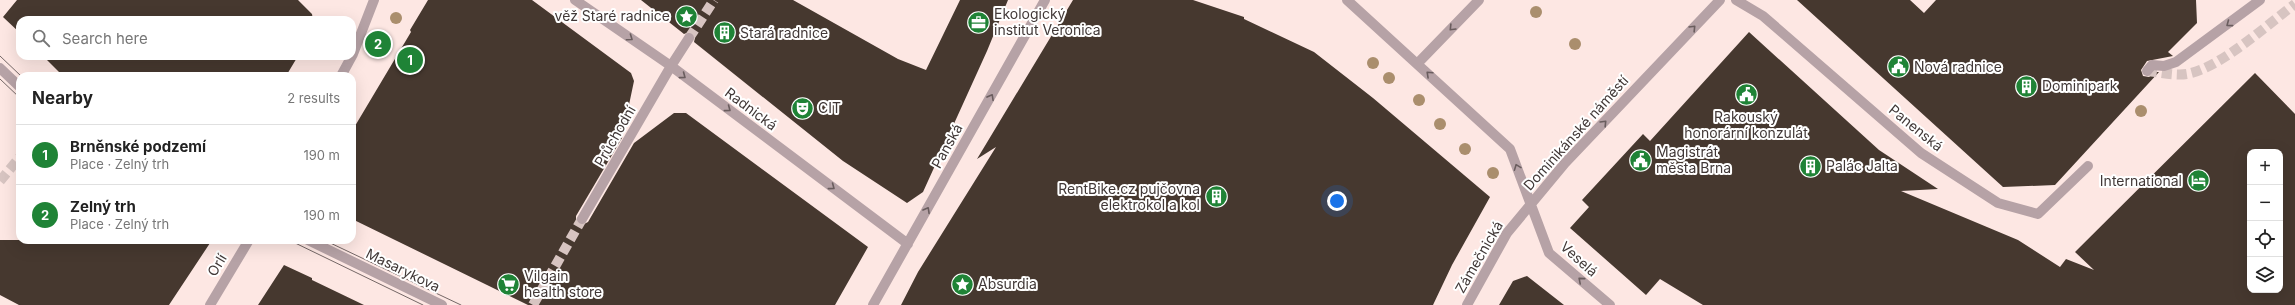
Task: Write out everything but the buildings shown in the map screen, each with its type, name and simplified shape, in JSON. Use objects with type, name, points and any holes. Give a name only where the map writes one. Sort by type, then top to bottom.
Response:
[{"type":"street","points":[[356,46],[374,0]]},
{"type":"street","name":"Radnická","points":[[575,0],[670,66],[908,244]]},
{"type":"street","name":"Panská","points":[[873,305],[1045,0]]},
{"type":"street","name":"Dominikánské náměstí","points":[[1347,0],[1510,149],[1531,204],[1565,163],[1720,0]]},
{"type":"street","points":[[1418,64],[1480,0]]},
{"type":"street","name":"Panenská","points":[[1736,0],[1763,16],[1921,153],[1998,203],[2038,214],[2088,166]]},
{"type":"street","points":[[2147,71],[2152,66],[2164,66],[2176,62],[2260,0]]},
{"type":"street","name":"Průchodní","points":[[582,218],[670,66],[689,38]]},
{"type":"street","points":[[343,72],[350,60]]},
{"type":"street","points":[[0,68],[16,83]]},
{"type":"street","name":"Zámečnická","points":[[1467,305],[1507,233],[1531,204]]},
{"type":"street","name":"Veselá","points":[[1531,204],[1549,253],[1610,305]]},
{"type":"street","name":"Orlí","points":[[210,305],[247,244]]},
{"type":"street","name":"Masarykova","points":[[316,244],[442,305]]},
{"type":"tunnel","points":[[689,38],[714,0]]},
{"type":"tunnel","points":[[2147,71],[2187,74],[2200,70],[2243,45],[2295,4]]},
{"type":"tunnel","points":[[0,181],[16,162]]},
{"type":"tunnel","points":[[533,305],[582,219]]},
{"type":"tram line","points":[[0,56],[17,72]]},
{"type":"tram line","points":[[0,79],[16,94]]},
{"type":"tram line","points":[[297,244],[423,305]]},
{"type":"tram line","points":[[332,244],[461,305]]},
{"type":"place","name":"věž Staré radnice","points":[[686,16]]},
{"type":"place","name":"Ekologický institut Veronica","points":[[978,22]]},
{"type":"place","name":"Stará radnice","points":[[724,33]]},
{"type":"place","name":"Zelný trh","points":[[378,44]]},
{"type":"place","name":"Brněnské podzemí","points":[[410,60]]},
{"type":"place","name":"Nová radnice","points":[[1898,67]]},
{"type":"place","name":"Dominipark","points":[[2026,86]]},
{"type":"place","name":"Rakouský honorární konzulát","points":[[1746,95]]},
{"type":"place","name":"CIT","points":[[802,108]]},
{"type":"place","name":"Magistrát města Brna","points":[[1641,160]]},
{"type":"place","name":"Palác Jalta","points":[[1810,166]]},
{"type":"place","name":"International","points":[[2198,181]]},
{"type":"place","name":"RentBike.cz pujčovna elektrokol a kol","points":[[1216,197]]},
{"type":"place","name":"Vilgain health store","points":[[508,284]]},
{"type":"place","name":"Absurdia","points":[[963,284]]}]
